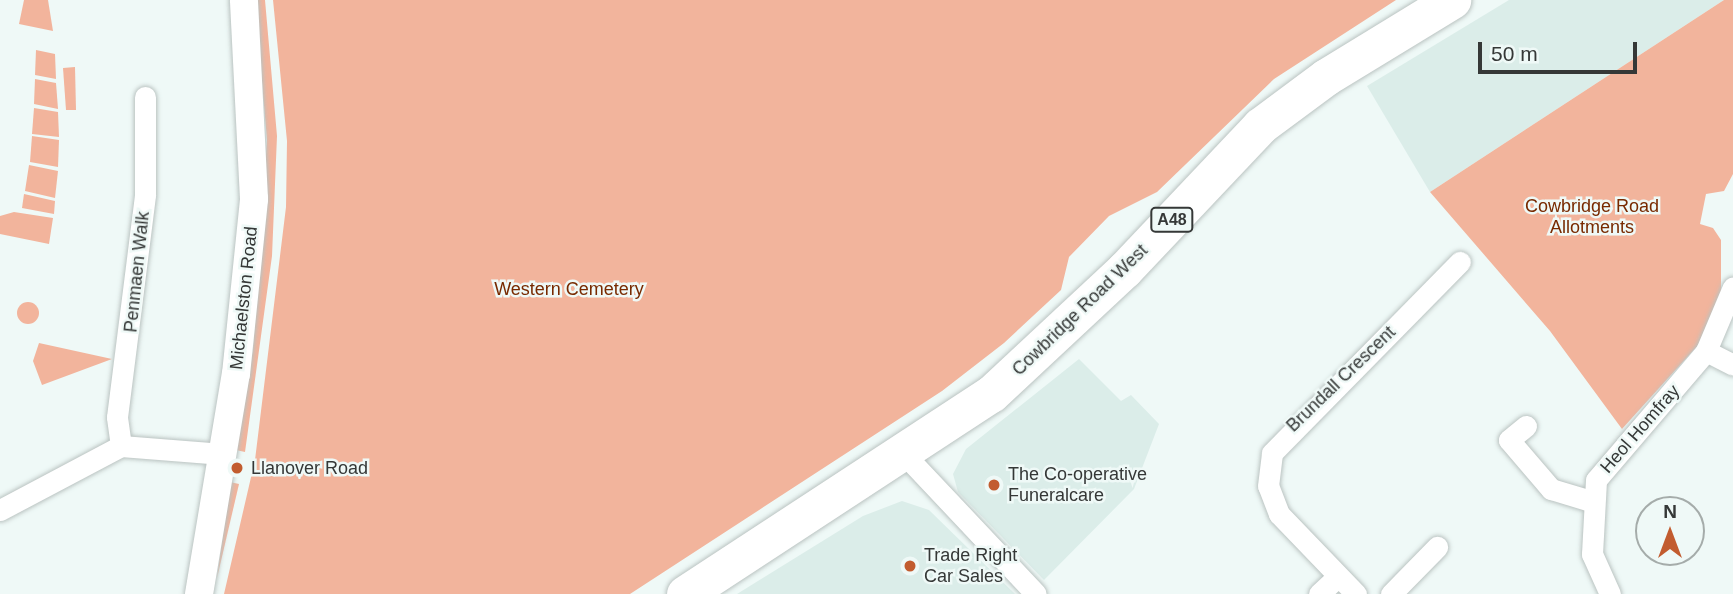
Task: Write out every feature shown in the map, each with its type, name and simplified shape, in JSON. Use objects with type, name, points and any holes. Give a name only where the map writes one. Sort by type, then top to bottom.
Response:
[{"type":"highway","name":"Cowbridge Road West","points":[[685,594],[904,454],[1042,349],[1261,127],[1326,77],[1451,0]]},
{"type":"street","name":"Michaelston Road","points":[[199,594],[223,454],[255,189],[244,0]]},
{"type":"street","name":"Penmaen Walk","points":[[121,446],[117,417],[145,194],[145,97]]},
{"type":"street","name":"Brundall Crescent","points":[[1356,594],[1336,577],[1272,500],[1272,453],[1460,262]]},
{"type":"street","name":"Heol Homfray","points":[[1610,594],[1592,554],[1591,501],[1610,458],[1706,351],[1733,287]]},
{"type":"street","points":[[1706,351],[1733,365]]},
{"type":"street","points":[[1526,426],[1509,440],[1550,489],[1591,501]]},
{"type":"street","points":[[0,510],[121,446],[223,454]]},
{"type":"street","points":[[904,454],[1036,594]]},
{"type":"street","points":[[1391,594],[1437,547]]},
{"type":"street","points":[[1319,594],[1336,577]]},
{"type":"shaded area","points":[[1509,0],[1724,0],[1430,192],[1367,86]]},
{"type":"shaded area","points":[[1079,359],[1121,401],[1131,395],[1159,424],[1134,489],[1044,580],[958,492],[953,474],[966,449]]},
{"type":"shaded area","points":[[902,501],[929,510],[1015,594],[737,594],[863,516]]},
{"type":"green space","points":[[24,0],[48,0],[53,31],[19,24]]},
{"type":"green space","points":[[255,0],[265,0],[277,136],[272,256],[245,452],[236,450],[253,350],[267,140]]},
{"type":"green space","name":"Western Cemetery","points":[[273,0],[1396,0],[1274,79],[1157,192],[1109,216],[1069,257],[1061,290],[1004,343],[942,391],[630,594],[224,594],[255,460],[286,207],[287,141]]},
{"type":"green space","name":"Cowbridge Road Allotments","points":[[1724,0],[1733,0],[1733,174],[1724,191],[1706,194],[1700,224],[1713,228],[1721,240],[1721,300],[1699,344],[1622,429],[1550,331],[1430,192]]},
{"type":"green space","points":[[36,50],[55,54],[56,79],[35,75]]},
{"type":"green space","points":[[75,67],[76,110],[66,110],[63,68]]},
{"type":"green space","points":[[35,79],[56,83],[58,109],[34,104]]},
{"type":"green space","points":[[34,108],[58,112],[59,137],[32,134]]},
{"type":"green space","points":[[32,136],[59,140],[58,167],[30,162]]},
{"type":"green space","points":[[29,165],[58,171],[55,198],[25,191]]},
{"type":"green space","points":[[24,194],[55,201],[54,214],[22,208]]},
{"type":"green space","points":[[14,212],[53,218],[49,244],[0,234],[0,216]]},
{"type":"green space","points":[[28,302],[36,305],[39,313],[36,321],[28,324],[20,321],[17,313],[20,305]]},
{"type":"green space","points":[[39,343],[112,359],[42,385],[33,361]]},
{"type":"green space","points":[[230,482],[239,484],[217,578]]},
{"type":"place","name":"Llanover Road","points":[[237,468]]},
{"type":"place","name":"The Co-operative Funeralcare","points":[[994,485]]},
{"type":"place","name":"Trade Right Car Sales","points":[[910,566]]}]
